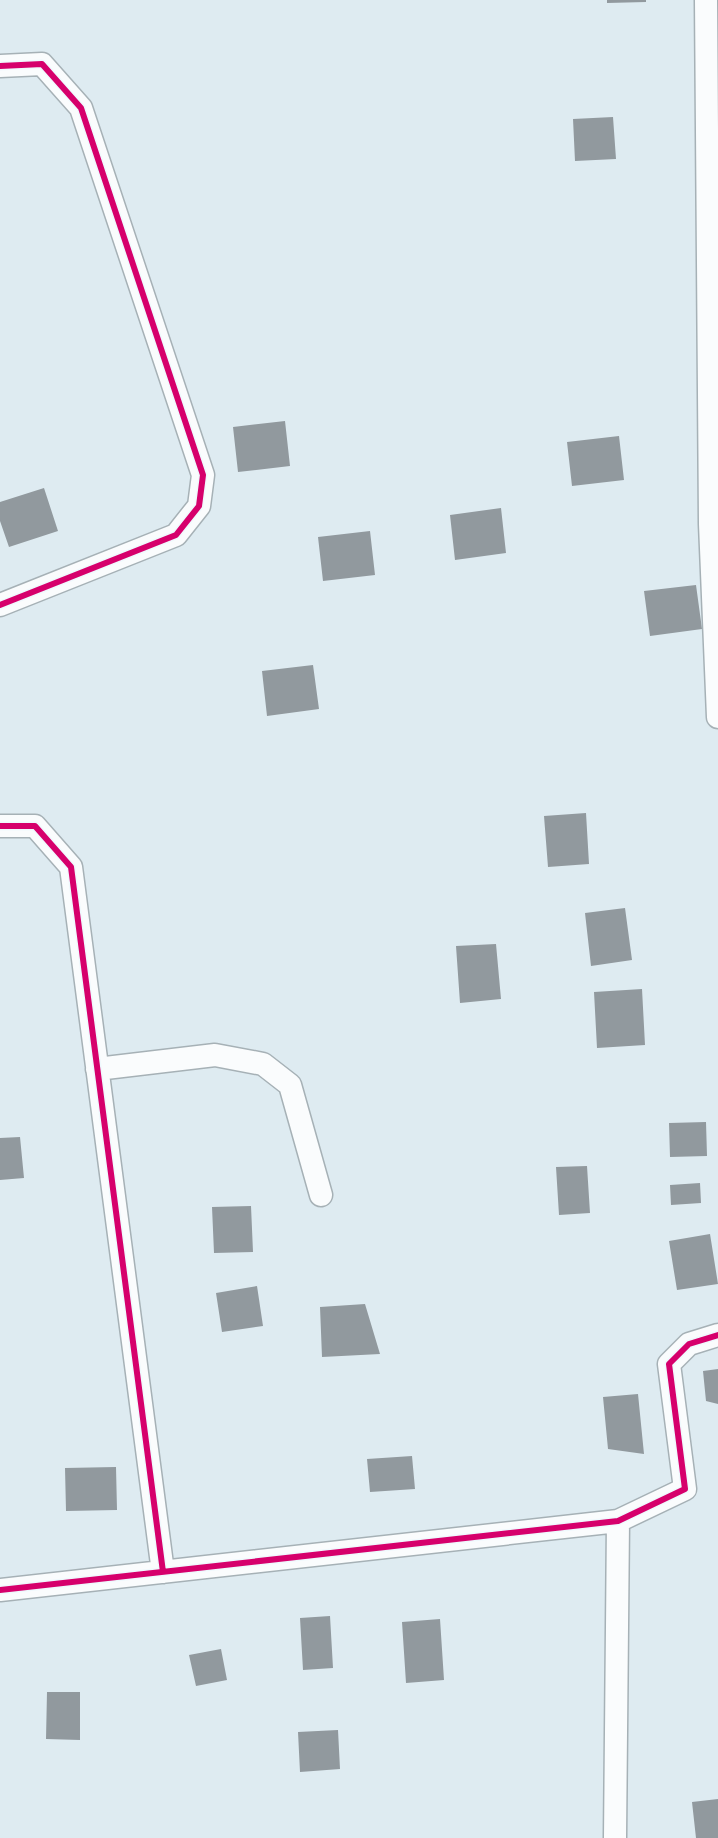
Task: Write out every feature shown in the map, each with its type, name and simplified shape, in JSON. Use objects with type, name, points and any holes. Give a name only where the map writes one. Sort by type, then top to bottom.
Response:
[{"type":"street","points":[[706,0],[718,717]]},
{"type":"street","points":[[0,66],[42,64],[81,108],[203,475],[199,506],[176,535],[0,605]]},
{"type":"street","points":[[0,826],[35,826],[70,867],[162,1572]]},
{"type":"street","points":[[97,1069],[215,1055],[263,1064],[290,1084],[321,1195]]},
{"type":"street","points":[[0,1590],[618,1521],[684,1489],[668,1364],[689,1344],[718,1335]]},
{"type":"street","points":[[615,1838],[618,1521]]},
{"type":"building","points":[[607,0],[646,0],[646,2],[607,3]]},
{"type":"building","points":[[613,117],[616,159],[575,161],[573,119]]},
{"type":"building","points":[[285,421],[290,466],[238,472],[233,427]]},
{"type":"building","points":[[619,436],[624,480],[572,486],[567,442]]},
{"type":"building","points":[[44,488],[58,531],[9,547],[0,521],[0,502]]},
{"type":"building","points":[[501,508],[506,553],[455,560],[450,515]]},
{"type":"building","points":[[370,531],[375,575],[323,581],[318,537]]},
{"type":"building","points":[[696,585],[702,629],[650,636],[644,591]]},
{"type":"building","points":[[313,665],[319,709],[267,716],[262,671]]},
{"type":"building","points":[[586,813],[589,864],[548,867],[544,816]]},
{"type":"building","points":[[625,908],[632,960],[591,966],[585,913]]},
{"type":"building","points":[[496,944],[501,999],[460,1003],[456,946]]},
{"type":"building","points":[[642,989],[645,1045],[597,1048],[594,992]]},
{"type":"building","points":[[706,1122],[707,1156],[670,1157],[669,1123]]},
{"type":"building","points":[[20,1137],[24,1178],[0,1180],[0,1138]]},
{"type":"building","points":[[587,1166],[590,1213],[559,1215],[556,1167]]},
{"type":"building","points":[[700,1183],[701,1203],[671,1205],[670,1185]]},
{"type":"building","points":[[251,1206],[253,1252],[214,1253],[212,1207]]},
{"type":"building","points":[[710,1234],[718,1284],[677,1290],[669,1241]]},
{"type":"building","points":[[257,1286],[263,1326],[222,1332],[216,1293]]},
{"type":"building","points":[[365,1304],[380,1354],[322,1357],[320,1307]]},
{"type":"building","points":[[718,1369],[718,1404],[706,1401],[703,1371]]},
{"type":"building","points":[[638,1394],[644,1454],[608,1449],[603,1397]]},
{"type":"building","points":[[412,1456],[415,1489],[370,1492],[367,1459]]},
{"type":"building","points":[[116,1467],[117,1510],[66,1511],[65,1468]]},
{"type":"building","points":[[330,1616],[333,1668],[303,1670],[300,1618]]},
{"type":"building","points":[[440,1619],[444,1680],[406,1683],[402,1622]]},
{"type":"building","points":[[221,1649],[227,1680],[196,1686],[189,1655]]},
{"type":"building","points":[[47,1692],[80,1692],[80,1740],[46,1739]]},
{"type":"building","points":[[338,1730],[340,1769],[300,1772],[298,1732]]},
{"type":"building","points":[[718,1799],[718,1838],[696,1838],[692,1802]]},
{"type":"cycle path","points":[[0,66],[42,64],[81,108],[203,475],[199,506],[176,535],[0,605]]},
{"type":"cycle path","points":[[0,826],[35,826],[71,867],[163,1572]]},
{"type":"cycle path","points":[[0,1590],[618,1521],[685,1489],[669,1364],[689,1344],[718,1335]]}]
